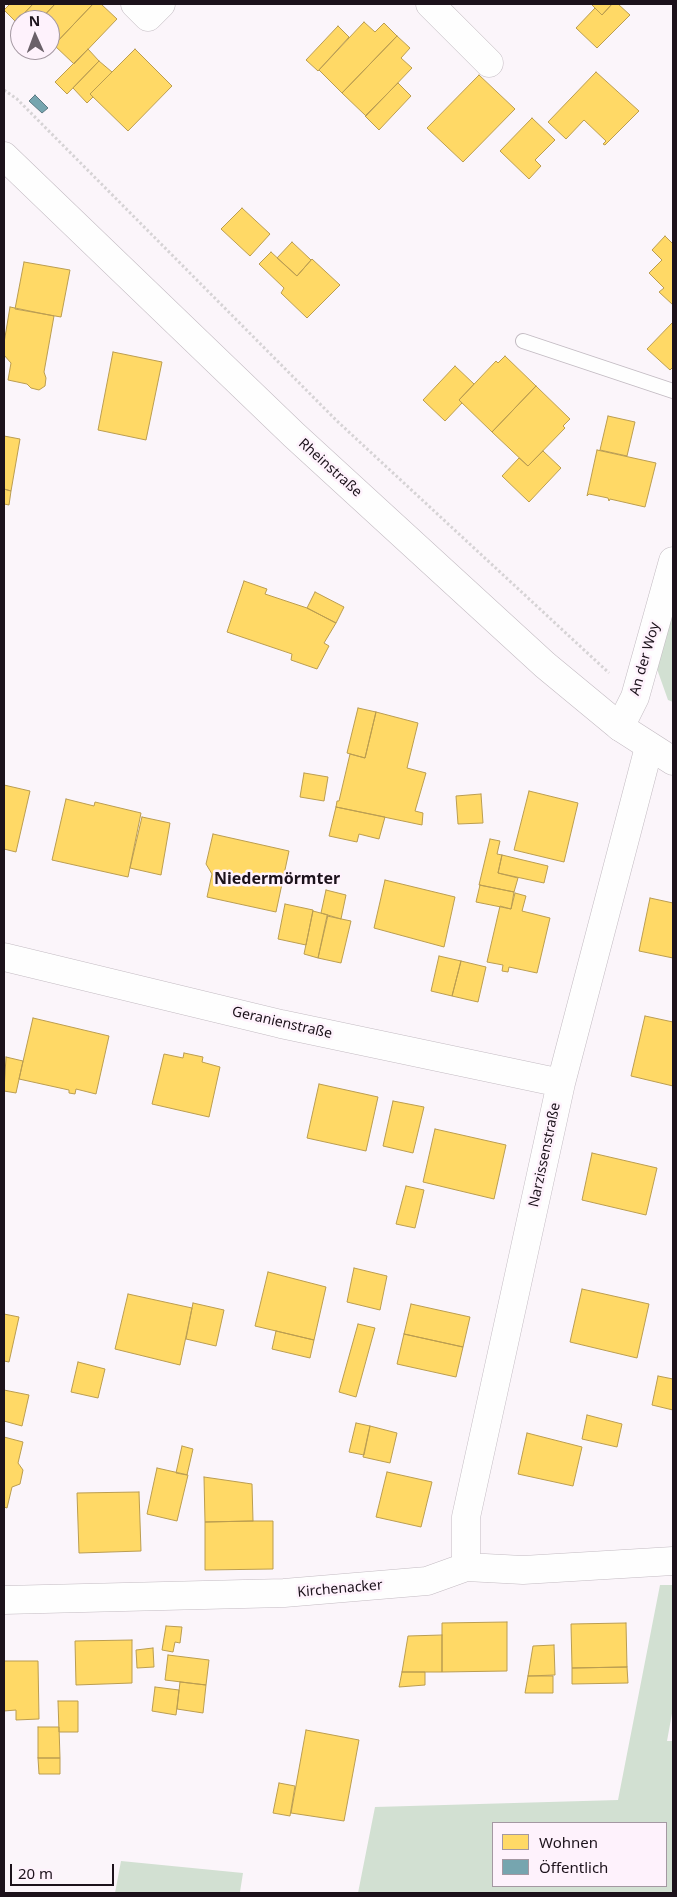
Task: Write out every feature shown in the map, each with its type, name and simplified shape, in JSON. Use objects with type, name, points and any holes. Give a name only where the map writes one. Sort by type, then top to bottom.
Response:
[{"type":"street","points":[[135,4],[148,17],[161,4]]},
{"type":"street","points":[[430,4],[489,63]]},
{"type":"street","name":"Rheinstraße","points":[[4,156],[301,442],[545,665],[620,727],[649,747],[673,760]]},
{"type":"street","name":"An der Woy","points":[[620,727],[635,697],[673,560]]},
{"type":"street","name":"Narzissenstraße","points":[[466,1568],[466,1517],[561,1083],[649,747]]},
{"type":"street","name":"Geranienstraße","points":[[4,957],[281,1024],[561,1083]]},
{"type":"street","name":"Kirchenacker","points":[[4,1600],[284,1594],[427,1581],[466,1568],[523,1570],[673,1561]]},
{"type":"lane","points":[[522,341],[673,391]]},
{"type":"path","points":[[4,90],[17,99],[337,421],[635,697]]},
{"type":"green space","points":[[673,609],[673,702],[668,700],[657,669]]},
{"type":"green space","points":[[660,1585],[673,1585],[673,1708],[667,1741],[673,1741],[673,1893],[358,1893],[375,1807],[618,1800]]},
{"type":"green space","points":[[121,1861],[243,1873],[240,1892],[247,1893],[115,1893]]},
{"type":"building: Wohnen","points":[[10,4],[33,4],[27,10],[10,10],[10,16],[4,10]]},
{"type":"building: Wohnen","points":[[33,4],[55,4],[49,10],[27,10]]},
{"type":"building: Wohnen","points":[[55,4],[93,4],[60,39],[60,10],[49,10]]},
{"type":"building: Wohnen","points":[[93,4],[101,4],[117,19],[74,64],[60,51],[60,39]]},
{"type":"building: Wohnen","points":[[591,4],[612,4],[602,15]]},
{"type":"building: Wohnen","points":[[612,4],[618,4],[630,15],[597,48],[576,28],[595,8],[602,15]]},
{"type":"building: Wohnen","points":[[364,22],[375,32],[384,23],[397,36],[342,93],[319,70]]},
{"type":"building: Wohnen","points":[[338,26],[349,37],[318,71],[306,60]]},
{"type":"building: Wohnen","points":[[397,36],[410,48],[401,58],[412,68],[366,116],[342,93]]},
{"type":"building: Wohnen","points":[[88,49],[99,61],[67,94],[55,82]]},
{"type":"building: Wohnen","points":[[135,49],[172,86],[128,131],[90,94]]},
{"type":"building: Wohnen","points":[[99,61],[112,72],[90,94],[93,97],[87,103],[73,88]]},
{"type":"building: Wohnen","points":[[596,72],[639,111],[605,145],[603,144],[606,141],[584,120],[566,139],[548,122]]},
{"type":"building: Wohnen","points":[[479,75],[515,109],[463,162],[427,128]]},
{"type":"building: Wohnen","points":[[398,83],[411,96],[379,130],[365,116]]},
{"type":"building: Wohnen","points":[[532,118],[555,140],[535,160],[541,166],[529,179],[500,151]]},
{"type":"building: Wohnen","points":[[242,208],[270,234],[250,256],[221,229]]},
{"type":"building: Wohnen","points":[[665,236],[673,244],[673,305],[659,292],[664,288],[649,273],[662,260],[652,250]]},
{"type":"building: Wohnen","points":[[292,242],[311,260],[297,276],[277,258]]},
{"type":"building: Wohnen","points":[[271,252],[297,276],[312,259],[340,285],[307,318],[281,293],[284,288],[259,264]]},
{"type":"building: Wohnen","points":[[24,262],[70,270],[61,317],[15,309]]},
{"type":"building: Wohnen","points":[[10,307],[54,316],[44,372],[46,378],[45,386],[39,390],[31,388],[27,384],[8,380],[11,363],[4,355],[4,343]]},
{"type":"building: Wohnen","points":[[673,322],[673,367],[670,370],[647,349]]},
{"type":"building: Wohnen","points":[[113,352],[162,362],[146,440],[98,430]]},
{"type":"building: Wohnen","points":[[505,356],[536,386],[492,432],[459,400],[496,361],[498,363]]},
{"type":"building: Wohnen","points":[[455,366],[474,384],[459,400],[462,403],[445,421],[423,400]]},
{"type":"building: Wohnen","points":[[536,386],[570,419],[563,426],[565,428],[528,466],[492,432]]},
{"type":"building: Wohnen","points":[[608,416],[635,422],[627,456],[600,450]]},
{"type":"building: Wohnen","points":[[4,436],[20,439],[11,491],[4,489]]},
{"type":"building: Wohnen","points":[[597,450],[656,463],[645,507],[610,499],[609,501],[608,498],[589,494],[587,496]]},
{"type":"building: Wohnen","points":[[543,451],[561,468],[529,502],[502,476],[519,458],[528,466]]},
{"type":"building: Wohnen","points":[[4,489],[11,491],[9,505],[4,504]]},
{"type":"building: Wohnen","points":[[244,581],[267,589],[265,594],[307,608],[336,623],[324,643],[329,646],[317,669],[291,660],[292,654],[227,632]]},
{"type":"building: Wohnen","points":[[315,592],[344,607],[336,623],[307,608]]},
{"type":"building: Wohnen","points":[[358,708],[376,712],[365,758],[347,753]]},
{"type":"building: Wohnen","points":[[376,712],[418,723],[407,768],[426,773],[415,811],[423,813],[422,825],[336,807],[350,754],[365,758]]},
{"type":"building: Wohnen","points":[[304,773],[328,777],[324,801],[300,797]]},
{"type":"building: Wohnen","points":[[4,785],[30,791],[16,852],[4,849]]},
{"type":"building: Wohnen","points":[[529,791],[578,803],[564,862],[514,850]]},
{"type":"building: Wohnen","points":[[481,794],[483,823],[458,824],[456,796]]},
{"type":"building: Wohnen","points":[[66,799],[94,806],[95,802],[141,813],[128,877],[52,860]]},
{"type":"building: Wohnen","points":[[336,807],[385,817],[379,839],[359,834],[357,842],[329,836]]},
{"type":"building: Wohnen","points":[[142,817],[170,823],[161,875],[130,868]]},
{"type":"building: Wohnen","points":[[213,834],[289,851],[276,912],[207,897],[212,874],[206,864]]},
{"type":"building: Wohnen","points":[[490,839],[500,841],[497,854],[502,855],[498,873],[518,878],[514,892],[479,885]]},
{"type":"building: Wohnen","points":[[502,855],[548,866],[544,883],[498,873]]},
{"type":"building: Wohnen","points":[[385,880],[455,897],[444,947],[374,928]]},
{"type":"building: Wohnen","points":[[480,885],[514,892],[511,909],[476,902]]},
{"type":"building: Wohnen","points":[[326,890],[346,895],[341,919],[321,913]]},
{"type":"building: Wohnen","points":[[515,893],[526,896],[522,911],[550,918],[537,973],[509,967],[508,972],[502,971],[503,965],[487,962],[500,906],[511,909]]},
{"type":"building: Wohnen","points":[[650,898],[673,903],[673,958],[639,951]]},
{"type":"building: Wohnen","points":[[285,904],[313,910],[306,945],[278,939]]},
{"type":"building: Wohnen","points":[[313,911],[328,915],[318,958],[304,954]]},
{"type":"building: Wohnen","points":[[327,916],[351,921],[341,963],[318,958]]},
{"type":"building: Wohnen","points":[[439,956],[461,961],[452,996],[431,991]]},
{"type":"building: Wohnen","points":[[461,961],[486,967],[478,1002],[452,996]]},
{"type":"building: Wohnen","points":[[645,1016],[673,1022],[673,1086],[631,1076]]},
{"type":"building: Wohnen","points":[[33,1018],[109,1036],[96,1094],[76,1089],[75,1094],[69,1093],[69,1090],[19,1079]]},
{"type":"building: Wohnen","points":[[184,1053],[203,1057],[202,1062],[220,1067],[209,1117],[152,1104],[164,1054],[183,1058]]},
{"type":"building: Wohnen","points":[[6,1057],[23,1061],[16,1093],[4,1091]]},
{"type":"building: Wohnen","points":[[319,1084],[378,1097],[366,1151],[307,1138]]},
{"type":"building: Wohnen","points":[[393,1101],[424,1107],[413,1153],[383,1146]]},
{"type":"building: Wohnen","points":[[435,1129],[506,1145],[494,1199],[423,1182]]},
{"type":"building: Wohnen","points":[[592,1153],[657,1168],[646,1215],[582,1200]]},
{"type":"building: Wohnen","points":[[406,1186],[424,1190],[415,1228],[396,1224]]},
{"type":"building: Wohnen","points":[[354,1268],[387,1276],[380,1310],[347,1302]]},
{"type":"building: Wohnen","points":[[268,1272],[326,1287],[314,1340],[255,1326]]},
{"type":"building: Wohnen","points":[[582,1289],[649,1304],[637,1358],[570,1342]]},
{"type":"building: Wohnen","points":[[128,1294],[192,1308],[180,1365],[115,1349]]},
{"type":"building: Wohnen","points":[[193,1303],[224,1310],[216,1346],[186,1339]]},
{"type":"building: Wohnen","points":[[411,1304],[470,1317],[463,1347],[404,1334]]},
{"type":"building: Wohnen","points":[[4,1314],[19,1317],[9,1362],[4,1361]]},
{"type":"building: Wohnen","points":[[358,1324],[375,1328],[356,1397],[339,1392]]},
{"type":"building: Wohnen","points":[[276,1331],[314,1340],[310,1358],[272,1349]]},
{"type":"building: Wohnen","points":[[404,1334],[463,1347],[456,1377],[397,1364]]},
{"type":"building: Wohnen","points":[[78,1362],[105,1369],[98,1398],[71,1392]]},
{"type":"building: Wohnen","points":[[658,1376],[673,1379],[673,1410],[652,1405]]},
{"type":"building: Wohnen","points":[[4,1390],[29,1395],[22,1426],[4,1421]]},
{"type":"building: Wohnen","points":[[587,1415],[622,1424],[617,1447],[582,1439]]},
{"type":"building: Wohnen","points":[[356,1423],[370,1426],[364,1455],[349,1452]]},
{"type":"building: Wohnen","points":[[370,1426],[397,1433],[390,1463],[363,1457]]},
{"type":"building: Wohnen","points":[[527,1433],[582,1447],[573,1486],[518,1474]]},
{"type":"building: Wohnen","points":[[4,1437],[23,1442],[18,1463],[23,1470],[20,1484],[12,1487],[7,1508],[4,1507]]},
{"type":"building: Wohnen","points":[[182,1446],[193,1449],[187,1475],[176,1473]]},
{"type":"building: Wohnen","points":[[157,1468],[188,1475],[177,1521],[147,1514]]},
{"type":"building: Wohnen","points":[[387,1472],[432,1482],[421,1527],[376,1517]]},
{"type":"building: Wohnen","points":[[204,1477],[252,1484],[253,1521],[205,1522]]},
{"type":"building: Wohnen","points":[[139,1492],[141,1551],[79,1553],[77,1493]]},
{"type":"building: Wohnen","points":[[273,1521],[273,1569],[205,1570],[205,1522]]},
{"type":"building: Wohnen","points":[[507,1622],[507,1671],[442,1672],[442,1623]]},
{"type":"building: Wohnen","points":[[626,1623],[627,1667],[572,1668],[571,1624]]},
{"type":"building: Wohnen","points":[[166,1626],[182,1627],[180,1643],[175,1642],[173,1652],[162,1650]]},
{"type":"building: Wohnen","points":[[442,1635],[442,1672],[402,1672],[408,1636]]},
{"type":"building: Wohnen","points":[[132,1640],[132,1683],[76,1685],[75,1641]]},
{"type":"building: Wohnen","points":[[554,1645],[555,1675],[528,1676],[533,1646]]},
{"type":"building: Wohnen","points":[[153,1648],[154,1667],[137,1668],[136,1650]]},
{"type":"building: Wohnen","points":[[168,1655],[209,1660],[206,1685],[165,1680]]},
{"type":"building: Wohnen","points":[[4,1661],[38,1661],[39,1719],[16,1720],[16,1710],[4,1711]]},
{"type":"building: Wohnen","points":[[627,1667],[628,1683],[572,1684],[572,1668]]},
{"type":"building: Wohnen","points":[[402,1672],[425,1672],[425,1685],[399,1687]]},
{"type":"building: Wohnen","points":[[528,1676],[553,1676],[553,1693],[525,1693]]},
{"type":"building: Wohnen","points":[[180,1682],[206,1685],[203,1713],[177,1709]]},
{"type":"building: Wohnen","points":[[155,1687],[179,1690],[176,1715],[152,1711]]},
{"type":"building: Wohnen","points":[[58,1701],[78,1701],[78,1732],[59,1732]]},
{"type":"building: Wohnen","points":[[38,1727],[59,1727],[60,1758],[38,1758]]},
{"type":"building: Wohnen","points":[[306,1730],[359,1740],[344,1821],[291,1813]]},
{"type":"building: Wohnen","points":[[38,1758],[60,1758],[60,1774],[39,1774]]},
{"type":"building: Wohnen","points":[[279,1783],[295,1786],[290,1816],[273,1813]]},
{"type":"building: Öffentlich","points":[[35,95],[48,108],[42,113],[29,101]]},
{"type":"district","name":"Niedermörmter","points":[[277,879]]}]
